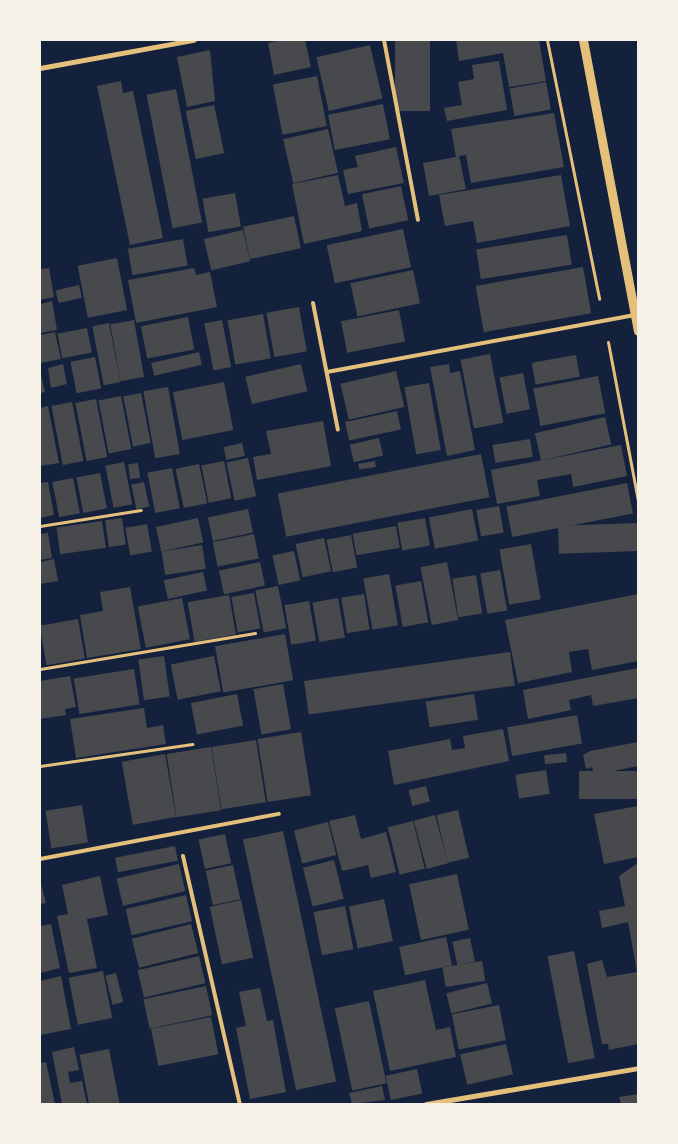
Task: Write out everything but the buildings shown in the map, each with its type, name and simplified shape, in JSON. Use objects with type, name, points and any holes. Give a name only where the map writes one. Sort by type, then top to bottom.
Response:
[{"type":"street","points":[[40,68],[193,40]]},
{"type":"street","points":[[583,40],[638,331]]},
{"type":"street","points":[[426,1104],[638,1068]]},
{"type":"lane","points":[[384,40],[418,220]]},
{"type":"lane","points":[[313,303],[338,430]]},
{"type":"lane","points":[[327,372],[635,315]]},
{"type":"lane","points":[[40,859],[279,814]]},
{"type":"lane","points":[[183,856],[240,1104]]},
{"type":"path","points":[[547,40],[604,320],[638,501]]},
{"type":"path","points":[[40,526],[141,510]]},
{"type":"path","points":[[40,668],[255,633]]},
{"type":"path","points":[[40,766],[192,744]]}]
